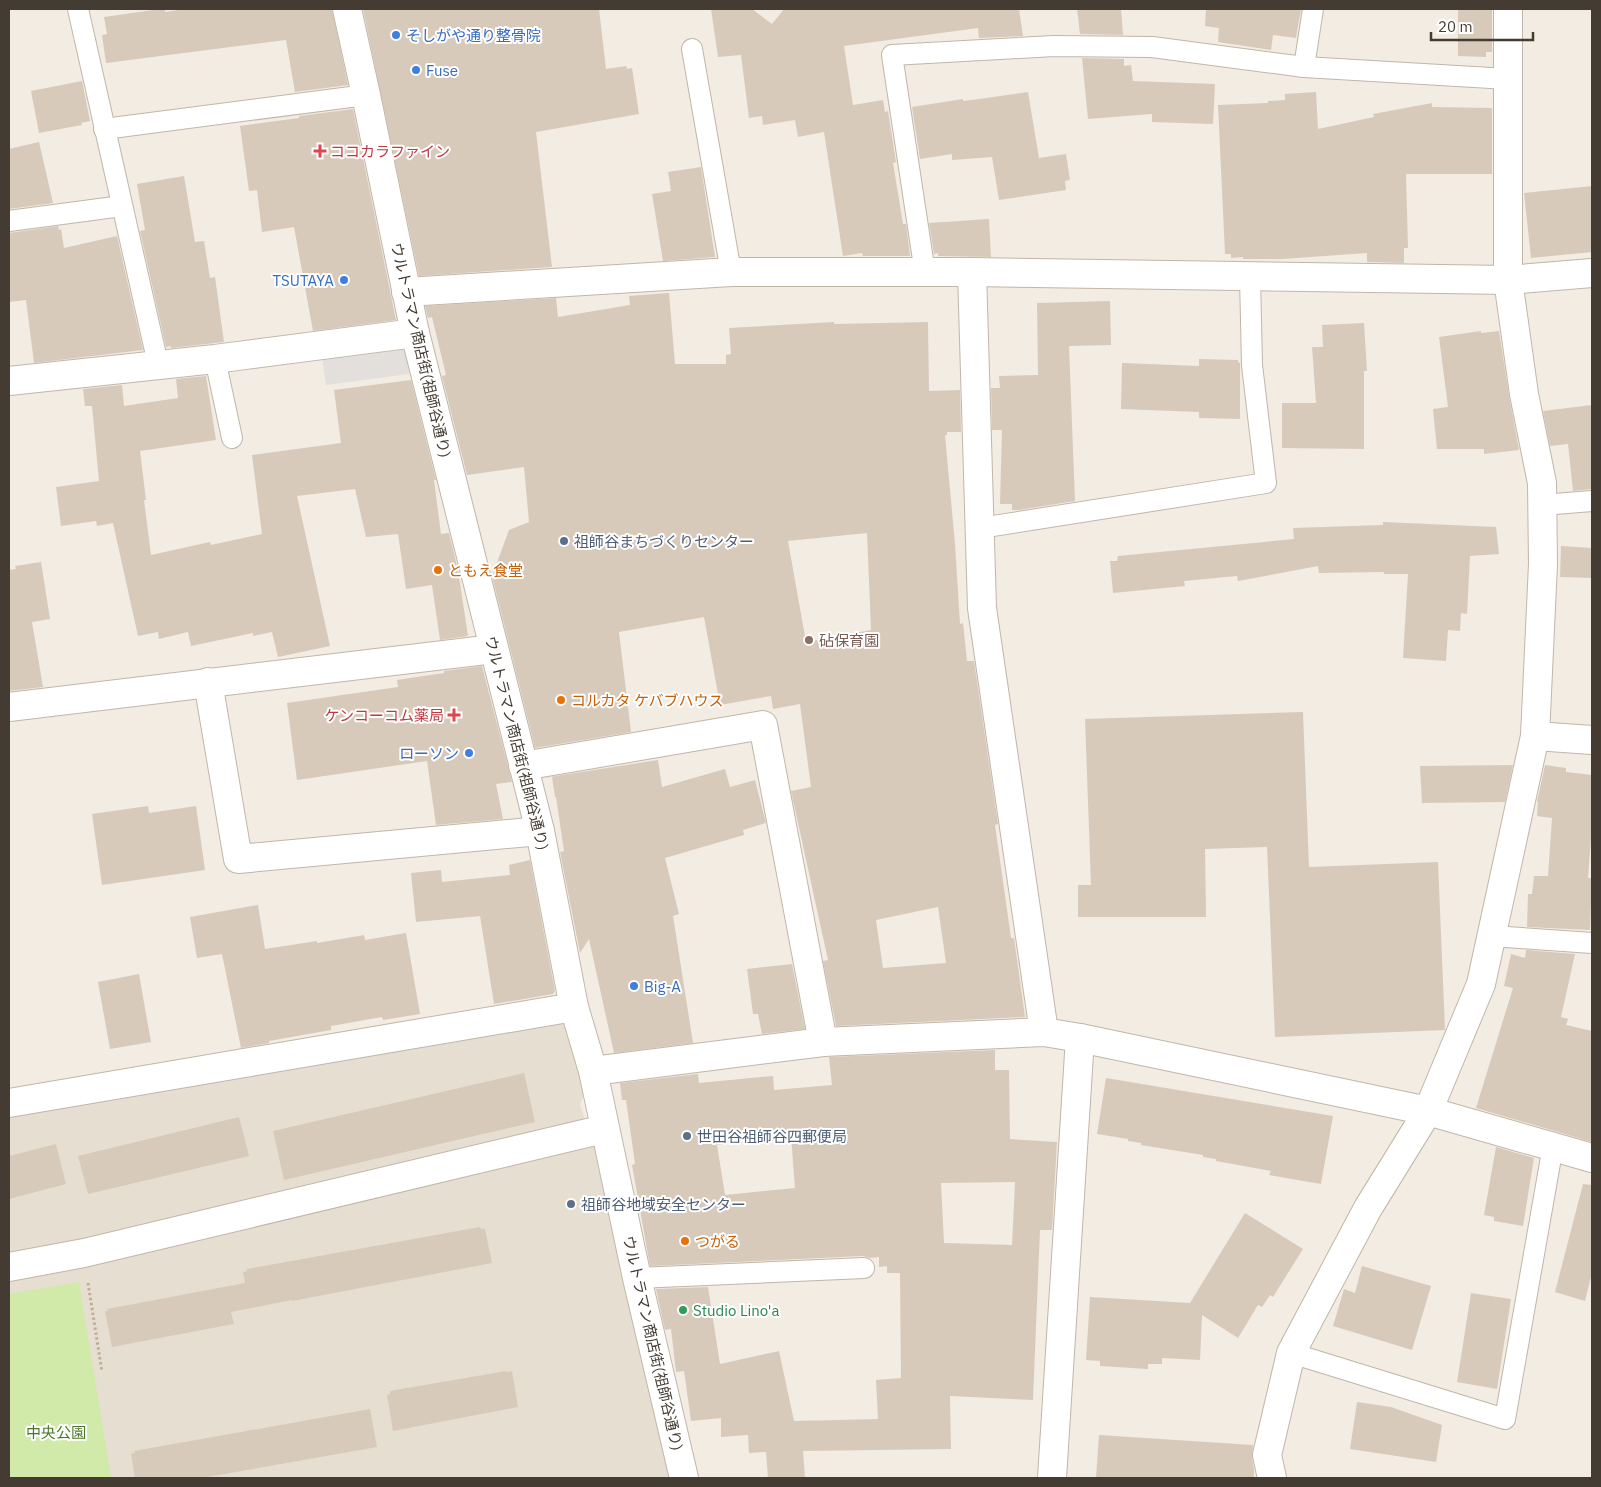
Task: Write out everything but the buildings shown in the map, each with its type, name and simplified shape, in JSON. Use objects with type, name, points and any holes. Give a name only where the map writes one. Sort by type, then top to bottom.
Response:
[{"type":"street","name":"ウルトラマン商店街(祖師谷通り)","points":[[347,9],[415,334],[540,831],[574,1007],[594,1071],[604,1129],[636,1278],[684,1478]]},
{"type":"street","points":[[1272,1478],[1267,1455],[1291,1353],[1368,1208],[1428,1111],[1481,984],[1535,736],[1542,564],[1542,483],[1524,394],[1508,280],[1508,9]]},
{"type":"street","points":[[406,292],[731,272],[972,272],[1508,280],[1592,273]]},
{"type":"street","points":[[972,272],[982,608],[1044,1032]]},
{"type":"street","points":[[9,382],[415,334]]},
{"type":"street","points":[[9,707],[494,649]]},
{"type":"street","points":[[208,682],[238,859],[540,831]]},
{"type":"street","points":[[523,766],[763,725],[823,1042]]},
{"type":"street","points":[[1535,736],[1592,740]]},
{"type":"street","points":[[9,1103],[574,1007]]},
{"type":"street","points":[[594,1071],[823,1042],[1044,1032],[1428,1111],[1592,1158]]},
{"type":"street","points":[[1052,1478],[1080,1038]]},
{"type":"street","points":[[9,1267],[84,1253],[604,1129]]},
{"type":"lane","points":[[78,9],[158,364]]},
{"type":"lane","points":[[1304,67],[1313,9]]},
{"type":"lane","points":[[925,273],[892,54],[1054,46],[1152,47],[1304,67],[1508,79]]},
{"type":"lane","points":[[692,49],[731,272]]},
{"type":"lane","points":[[104,128],[366,95]]},
{"type":"lane","points":[[9,221],[122,206]]},
{"type":"lane","points":[[980,528],[1266,483],[1252,365],[1250,276]]},
{"type":"lane","points":[[215,359],[232,438]]},
{"type":"lane","points":[[1542,505],[1592,501]]},
{"type":"lane","points":[[1492,936],[1592,944]]},
{"type":"lane","points":[[1291,1353],[1505,1419],[1553,1146]]},
{"type":"lane","points":[[636,1278],[864,1268]]},
{"type":"path","points":[[84,1253],[102,1372]]},
{"type":"shaded area","points":[[405,346],[409,374],[326,385],[322,357]]},
{"type":"shaded area","points":[[574,1007],[593,1071],[580,1105],[637,1278],[685,1478],[9,1478],[9,1103]]},
{"type":"green space","name":"中央公園","points":[[79,1282],[111,1478],[9,1478],[9,1294]]},
{"type":"place","name":"そしがや通り整骨院","points":[[396,35]]},
{"type":"place","name":"Fuse","points":[[416,70]]},
{"type":"place","name":"ココカラファイン","points":[[320,151]]},
{"type":"place","name":"TSUTAYA","points":[[344,280]]},
{"type":"place","name":"祖師谷まちづくりセンター","points":[[564,541]]},
{"type":"place","name":"ともえ食堂","points":[[438,570]]},
{"type":"place","name":"砧保育園","points":[[809,640]]},
{"type":"place","name":"コルカタ ケバブハウス","points":[[561,700]]},
{"type":"place","name":"ケンコーコム薬局","points":[[454,715]]},
{"type":"place","name":"ローソン","points":[[469,753]]},
{"type":"place","name":"Big-A","points":[[634,986]]},
{"type":"place","name":"世田谷祖師谷四郵便局","points":[[687,1136]]},
{"type":"place","name":"祖師谷地域安全センター","points":[[571,1204]]},
{"type":"place","name":"つがる","points":[[685,1241]]},
{"type":"place","name":"Studio Lino'a","points":[[683,1310]]}]
